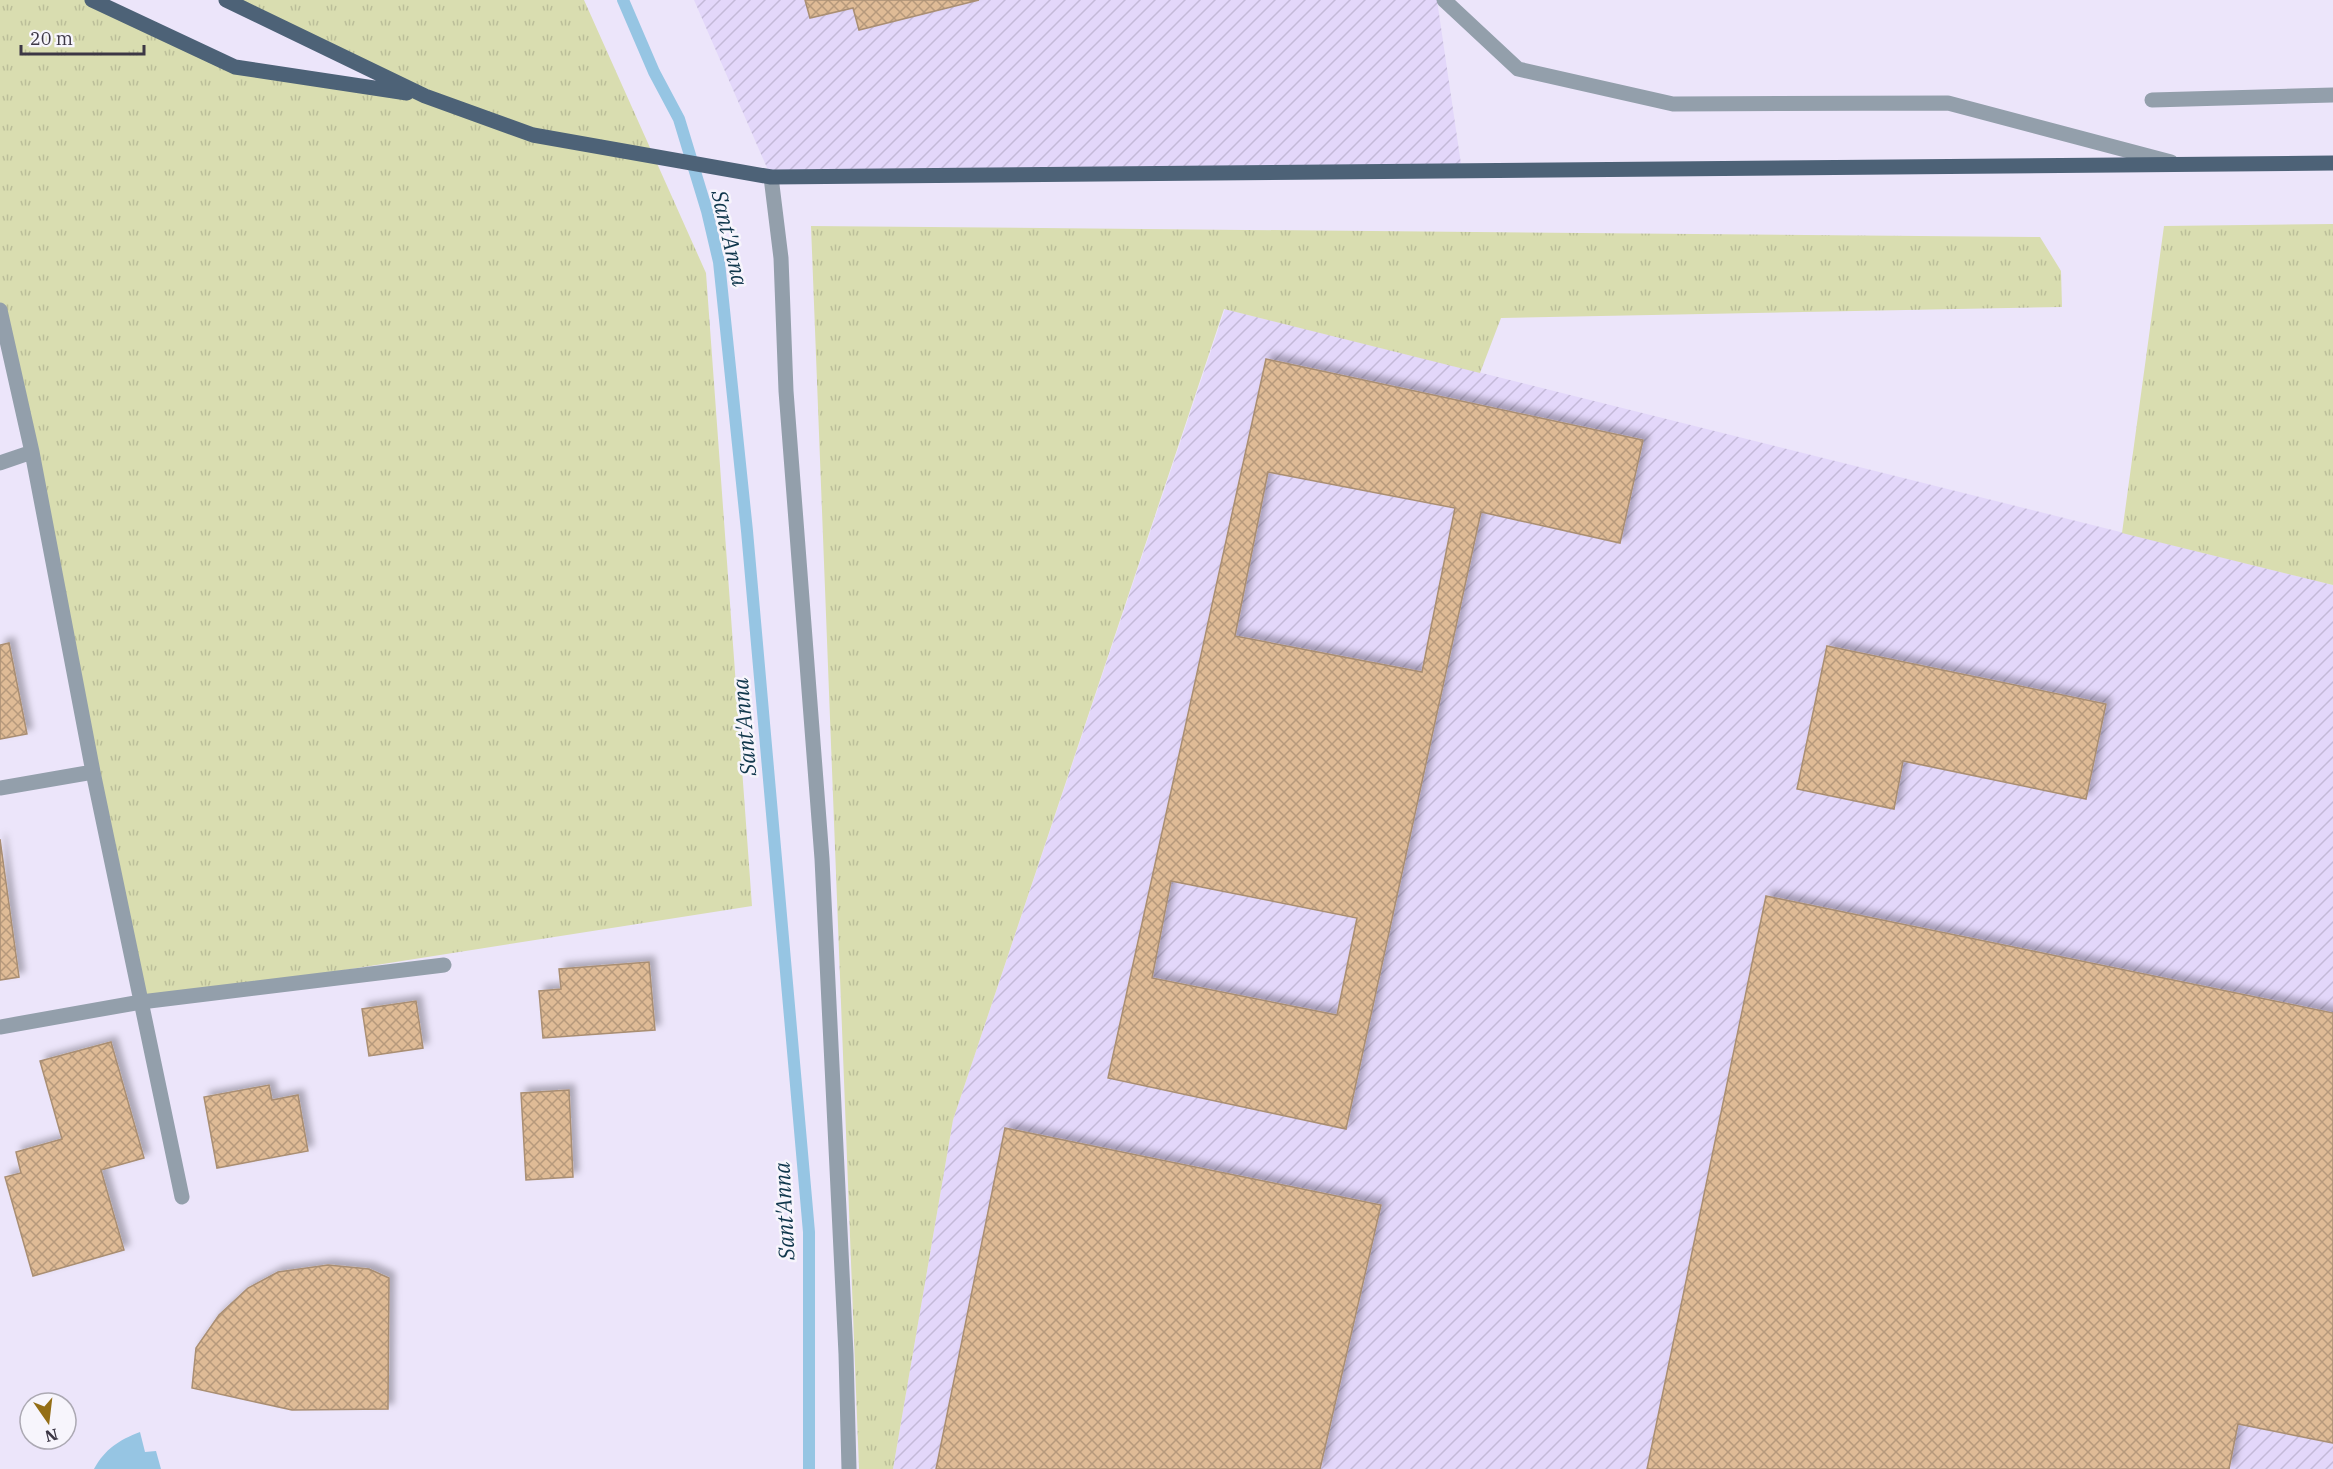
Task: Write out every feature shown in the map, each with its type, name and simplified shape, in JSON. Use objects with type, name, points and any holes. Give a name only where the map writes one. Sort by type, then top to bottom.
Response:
[{"type":"main road","points":[[92,0],[235,67],[425,96]]},
{"type":"main road","points":[[226,0],[425,96],[533,135],[771,177],[2333,163]]},
{"type":"street","points":[[1444,0],[1518,69],[1673,104],[1948,103],[2180,165]]},
{"type":"street","points":[[2152,99],[2333,95]]},
{"type":"street","points":[[771,177],[781,258],[786,392],[822,859],[846,1354],[849,1469]]},
{"type":"street","points":[[0,310],[32,452],[93,772],[182,1197]]},
{"type":"street","points":[[0,463],[32,452]]},
{"type":"street","points":[[0,788],[93,772]]},
{"type":"street","points":[[0,1028],[141,1002],[444,965]]},
{"type":"shaded area","points":[[694,0],[1437,0],[1462,171],[771,177]]},
{"type":"shaded area","points":[[1225,309],[2333,585],[2333,1469],[893,1469],[953,1120]]},
{"type":"green space","points":[[0,0],[92,0],[235,67],[422,96],[226,0],[584,0],[706,273],[752,906],[141,1002],[0,310]]},
{"type":"green space","points":[[2333,224],[2333,585],[2122,533],[2164,226]]},
{"type":"green space","points":[[811,226],[2040,237],[2061,271],[2062,307],[1501,318],[1480,373],[1224,309],[953,1120],[893,1469],[859,1469]]},
{"type":"water","points":[[140,1432],[145,1452],[156,1451],[161,1469],[94,1469],[113,1446]]},
{"type":"building","points":[[805,0],[979,0],[859,30],[853,8],[810,18]]},
{"type":"building","points":[[1266,359],[1643,440],[1620,543],[1481,512],[1346,1129],[1108,1078]],"holes":[[[1268,472],[1455,508],[1422,672],[1235,636]],[[1171,881],[1357,918],[1337,1015],[1152,978]]]},
{"type":"building","points":[[9,643],[27,734],[0,739],[0,645]]},
{"type":"building","points":[[1827,646],[2106,704],[2086,799],[1903,761],[1894,809],[1797,789]]},
{"type":"building","points":[[0,839],[19,977],[0,980]]},
{"type":"building","points":[[1766,896],[2333,1013],[2333,1443],[2238,1424],[2229,1469],[1647,1469]]},
{"type":"building","points":[[649,962],[655,1030],[543,1038],[539,991],[561,989],[559,969]]},
{"type":"building","points":[[416,1001],[423,1048],[369,1056],[362,1009]]},
{"type":"building","points":[[111,1042],[144,1158],[101,1170],[124,1250],[33,1276],[5,1177],[21,1173],[16,1152],[62,1139],[40,1061]]},
{"type":"building","points":[[269,1085],[272,1100],[298,1095],[308,1151],[217,1168],[204,1097]]},
{"type":"building","points":[[569,1090],[573,1177],[526,1180],[521,1093]]},
{"type":"building","points":[[1005,1128],[1381,1205],[1320,1469],[936,1469]]},
{"type":"building","points":[[328,1265],[369,1269],[389,1278],[388,1409],[292,1410],[192,1388],[196,1348],[219,1315],[248,1288],[278,1272]]},
{"type":"waterway","name":"Sant'Anna","points":[[623,0],[654,72],[679,119],[707,211],[719,262],[747,531],[809,1232],[809,1469]]}]
